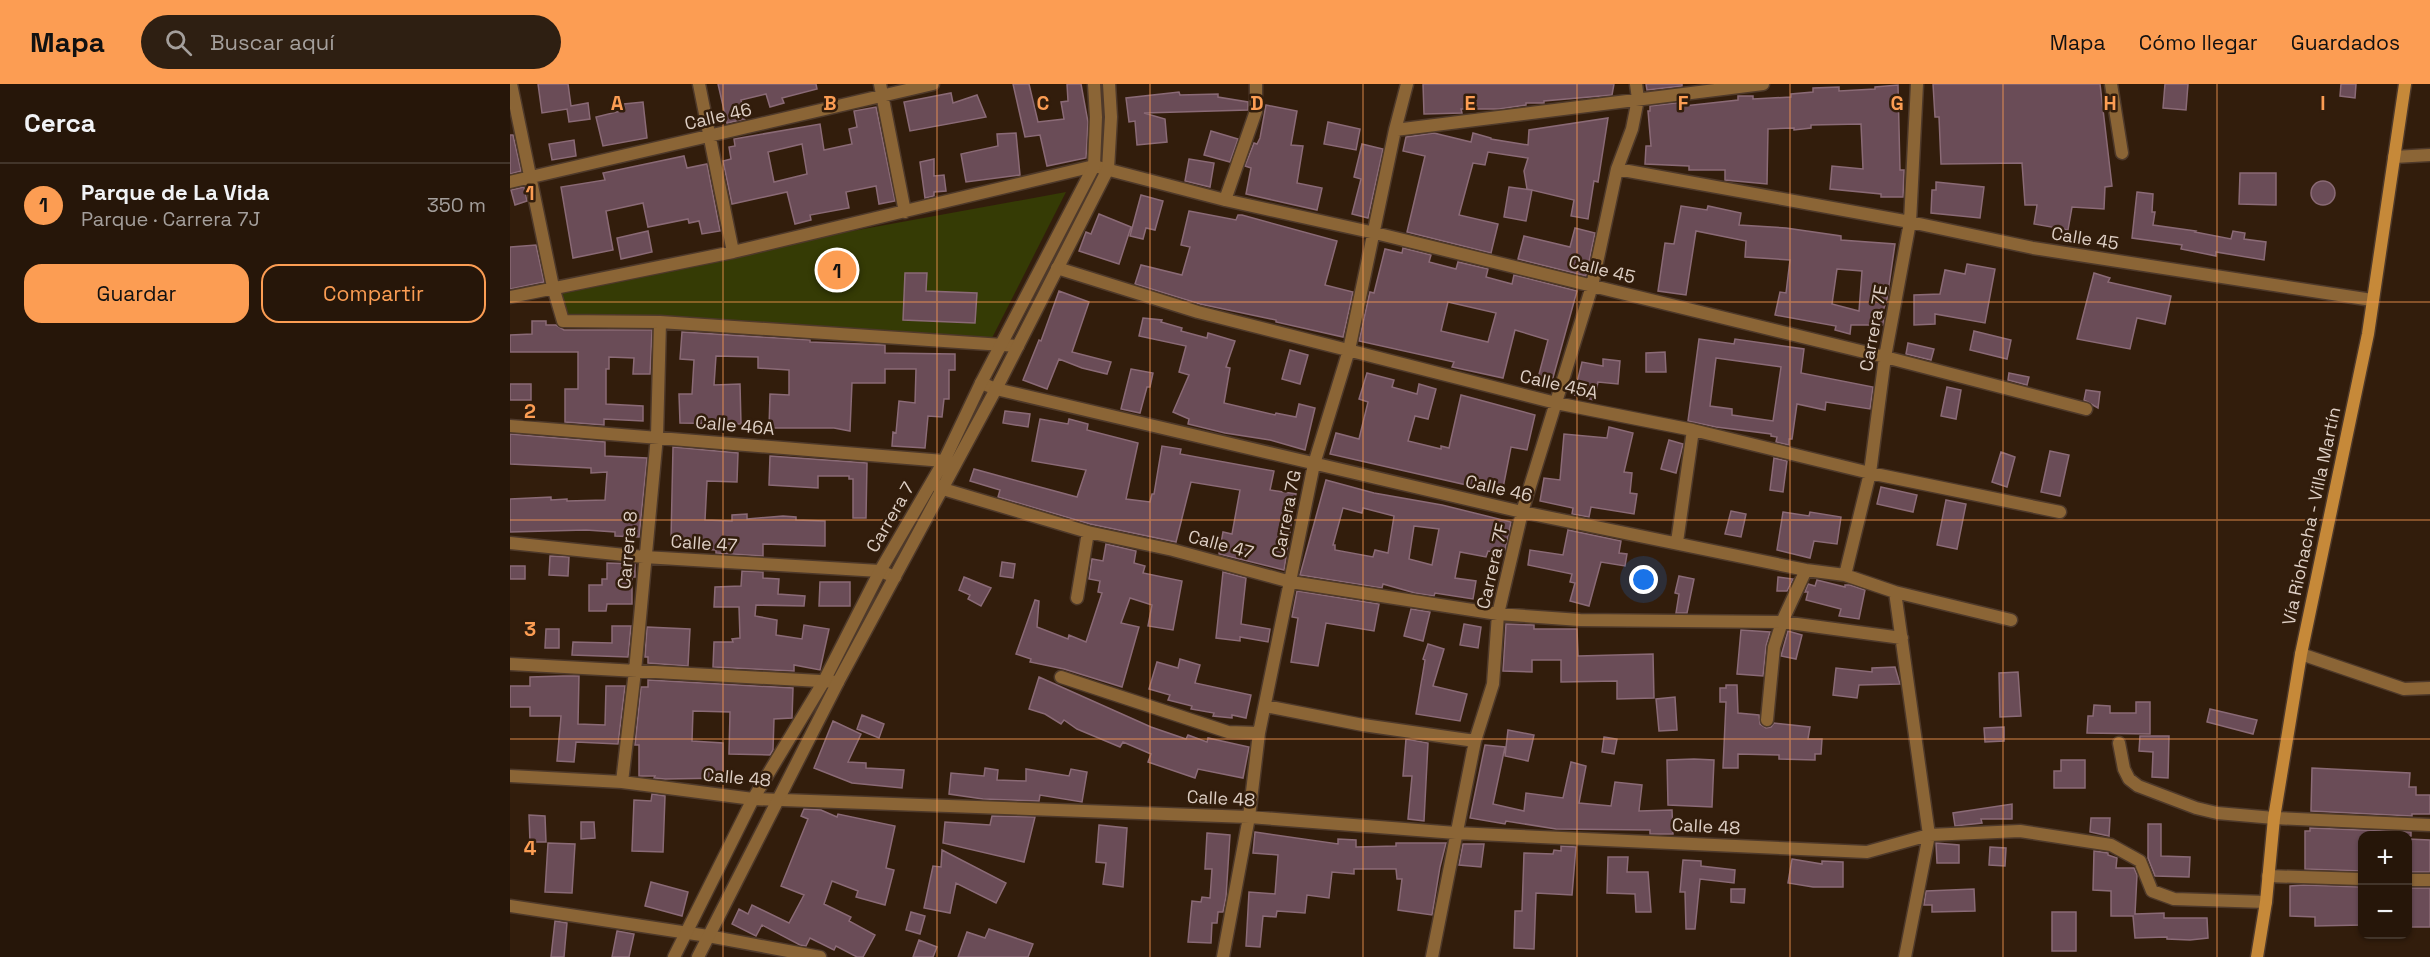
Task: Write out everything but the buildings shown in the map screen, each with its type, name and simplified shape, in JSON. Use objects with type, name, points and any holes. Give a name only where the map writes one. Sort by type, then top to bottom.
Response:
[{"type":"main road","name":"Vía Riohacha - Villa Martín","points":[[2258,957],[2274,818],[2301,654],[2368,334],[2405,84]]},
{"type":"street","points":[[511,84],[553,287],[563,321],[660,322],[1018,346]]},
{"type":"street","points":[[699,84],[733,252]]},
{"type":"street","name":"Calle 46","points":[[510,182],[710,136],[881,90],[933,84]]},
{"type":"street","name":"Carrera 7","points":[[698,957],[838,682],[943,489],[948,465],[981,383],[1094,166],[1096,117],[1094,84]]},
{"type":"street","name":"Carrera 7","points":[[674,957],[753,799],[824,681],[880,572],[930,482],[948,465],[996,389],[1108,169],[1111,117],[1109,84]]},
{"type":"street","points":[[1225,200],[1256,111],[1256,84]]},
{"type":"street","name":"Carrera 7G","points":[[1223,957],[1249,817],[1259,733],[1314,464],[1349,350],[1395,130],[1407,84]]},
{"type":"street","name":"Carrera 7F","points":[[1432,957],[1475,741],[1493,684],[1498,614],[1522,512],[1592,286],[1617,169],[1632,129],[1638,99],[1636,84]]},
{"type":"street","points":[[1395,130],[1763,84]]},
{"type":"street","name":"Carrera 7E","points":[[1845,575],[1870,473],[1885,357],[1910,222],[1917,84]]},
{"type":"street","points":[[2111,84],[2122,153]]},
{"type":"street","points":[[881,90],[905,212]]},
{"type":"street","points":[[2394,157],[2430,155]]},
{"type":"street","points":[[510,297],[733,252],[1094,166]]},
{"type":"street","name":"Calle 45","points":[[1094,166],[1225,200],[1375,233],[1885,357],[2086,409]]},
{"type":"street","name":"Calle 45","points":[[1617,169],[1910,222],[2033,248],[2372,300]]},
{"type":"street","name":"Calle 45A","points":[[1057,268],[1198,312],[1556,403],[1693,430],[1870,473],[2060,512]]},
{"type":"street","name":"Carrera 8","points":[[622,782],[657,436],[660,322]]},
{"type":"street","name":"Calle 46","points":[[981,383],[996,389],[1522,512],[1806,570],[1845,575],[1895,592],[2011,620]]},
{"type":"street","name":"Calle 46A","points":[[510,426],[657,436],[948,465]]},
{"type":"street","points":[[1677,542],[1693,430]]},
{"type":"street","name":"Calle 47","points":[[930,482],[943,489],[1088,532],[1173,550],[1291,582],[1498,614],[1580,620],[1782,622],[1902,638]]},
{"type":"street","points":[[1077,598],[1088,532]]},
{"type":"street","name":"Calle 47","points":[[510,543],[644,557],[880,572],[896,577]]},
{"type":"street","points":[[1767,720],[1774,647],[1782,622],[1806,570]]},
{"type":"street","points":[[1895,592],[1929,835],[1905,957]]},
{"type":"street","points":[[2301,654],[2404,689],[2430,688]]},
{"type":"street","points":[[510,664],[838,682]]},
{"type":"street","points":[[1061,677],[1228,732],[1259,733]]},
{"type":"street","points":[[1265,706],[1363,725],[1475,741]]},
{"type":"street","points":[[2119,743],[2124,769],[2129,779],[2138,786],[2196,808],[2217,813],[2274,818],[2430,825]]},
{"type":"street","name":"Calle 48","points":[[510,776],[622,782],[753,799],[1249,817],[1456,833],[1867,852],[1929,835],[2020,831],[2112,845],[2140,861],[2152,891],[2174,899],[2266,902]]},
{"type":"street","points":[[2268,876],[2358,879]]},
{"type":"street","points":[[2412,880],[2430,880]]},
{"type":"street","points":[[510,906],[708,936],[820,957]]},
{"type":"green space","points":[[1066,192],[992,338],[569,318],[558,288],[738,252]]},
{"type":"place","name":"Parque de La Vida","points":[[837,270]]}]
